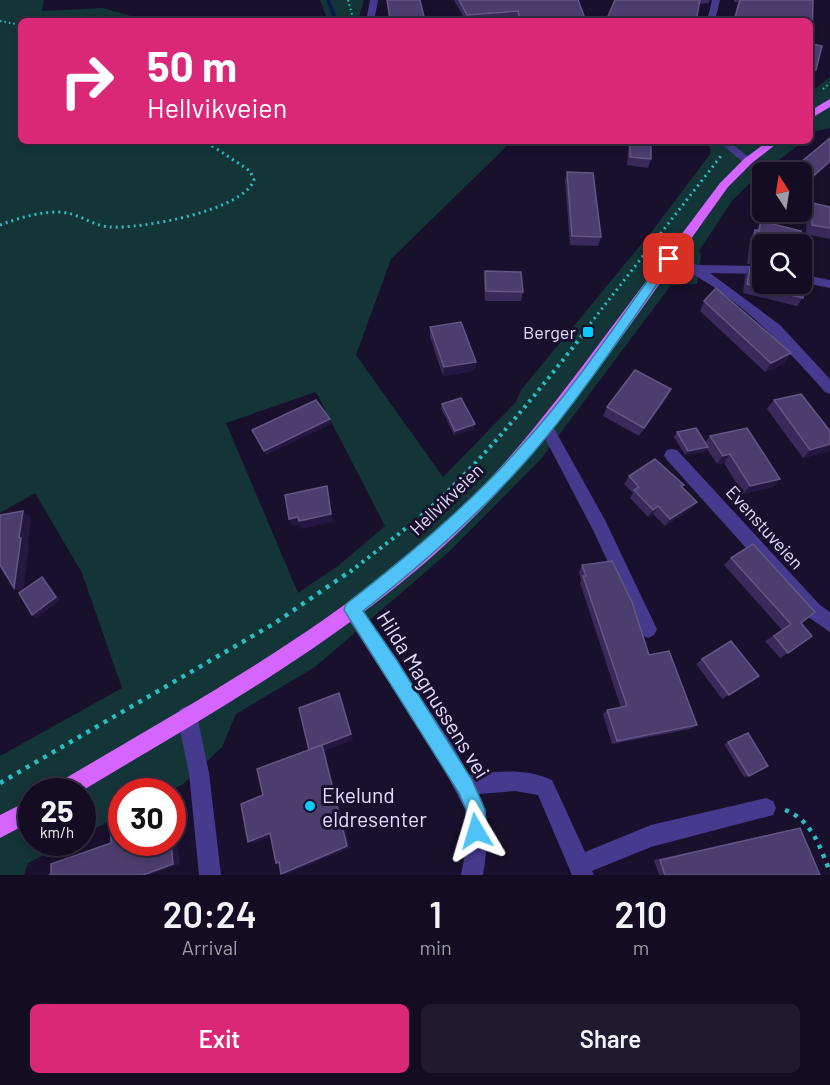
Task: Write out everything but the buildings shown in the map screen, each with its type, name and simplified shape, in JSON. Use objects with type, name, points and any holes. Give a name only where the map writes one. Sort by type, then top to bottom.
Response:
[{"type":"main road","points":[[813,114],[827,107]]},
{"type":"main road","name":"Hellvikveien","points":[[83,778],[247,681],[352,610],[418,558],[471,508],[546,427],[724,185],[748,161],[771,144]]},
{"type":"main road","points":[[0,827],[18,817]]},
{"type":"street","points":[[371,18],[374,0]]},
{"type":"street","points":[[712,18],[716,0]]},
{"type":"street","points":[[726,144],[748,161]]},
{"type":"street","points":[[669,259],[696,269],[717,287],[775,328],[830,388]]},
{"type":"street","points":[[696,269],[752,268]]},
{"type":"street","points":[[812,280],[830,284]]},
{"type":"street","points":[[546,427],[599,525],[648,629]]},
{"type":"street","name":"Evenstuveien","points":[[672,455],[814,611],[830,623]]},
{"type":"street","name":"Hilda Magnussens vei","points":[[352,610],[390,665],[465,786],[476,810],[476,853],[472,875]]},
{"type":"street","points":[[187,716],[199,773],[210,875]]},
{"type":"street","points":[[465,786],[507,780],[530,782],[545,787],[557,810],[581,870],[651,836],[766,808]]},
{"type":"path","points":[[348,0],[353,18]]},
{"type":"path","points":[[0,21],[18,24]]},
{"type":"path","points":[[0,225],[47,212],[70,212],[84,216],[97,225],[112,228],[140,225],[203,212],[250,190],[254,180],[249,171],[208,144]]},
{"type":"path","points":[[0,783],[275,623],[335,584],[417,519],[521,414],[718,159],[726,144]]},
{"type":"path","points":[[766,808],[788,810],[801,816],[812,833],[830,872]]},
{"type":"green space","points":[[0,0],[44,0],[42,11],[103,8],[138,18],[18,18],[18,144],[509,144],[391,259],[356,355],[443,477],[516,402],[521,390],[653,230],[711,153],[709,144],[800,144],[776,162],[752,162],[752,181],[732,201],[699,251],[701,255],[697,284],[671,285],[541,459],[451,550],[315,667],[236,714],[222,747],[186,781],[186,778],[108,778],[108,822],[96,828],[96,778],[18,778],[18,856],[42,856],[28,863],[24,875],[0,875],[0,756],[122,688],[82,573],[35,493],[0,513]],"holes":[[[316,392],[385,526],[338,566],[298,593],[226,423]]]},
{"type":"green space","points":[[320,0],[364,0],[359,18],[327,18]]},
{"type":"green space","points":[[830,77],[830,128],[813,134],[813,91]]},
{"type":"waterway","points":[[328,0],[336,18]]},
{"type":"place","name":"Berger","points":[[588,332]]},
{"type":"place","name":"Ekelund eldresenter","points":[[310,806]]},
{"type":"route","points":[[476,831],[476,810],[445,750],[352,610],[418,558],[471,508],[528,448],[575,390],[669,259]]}]
